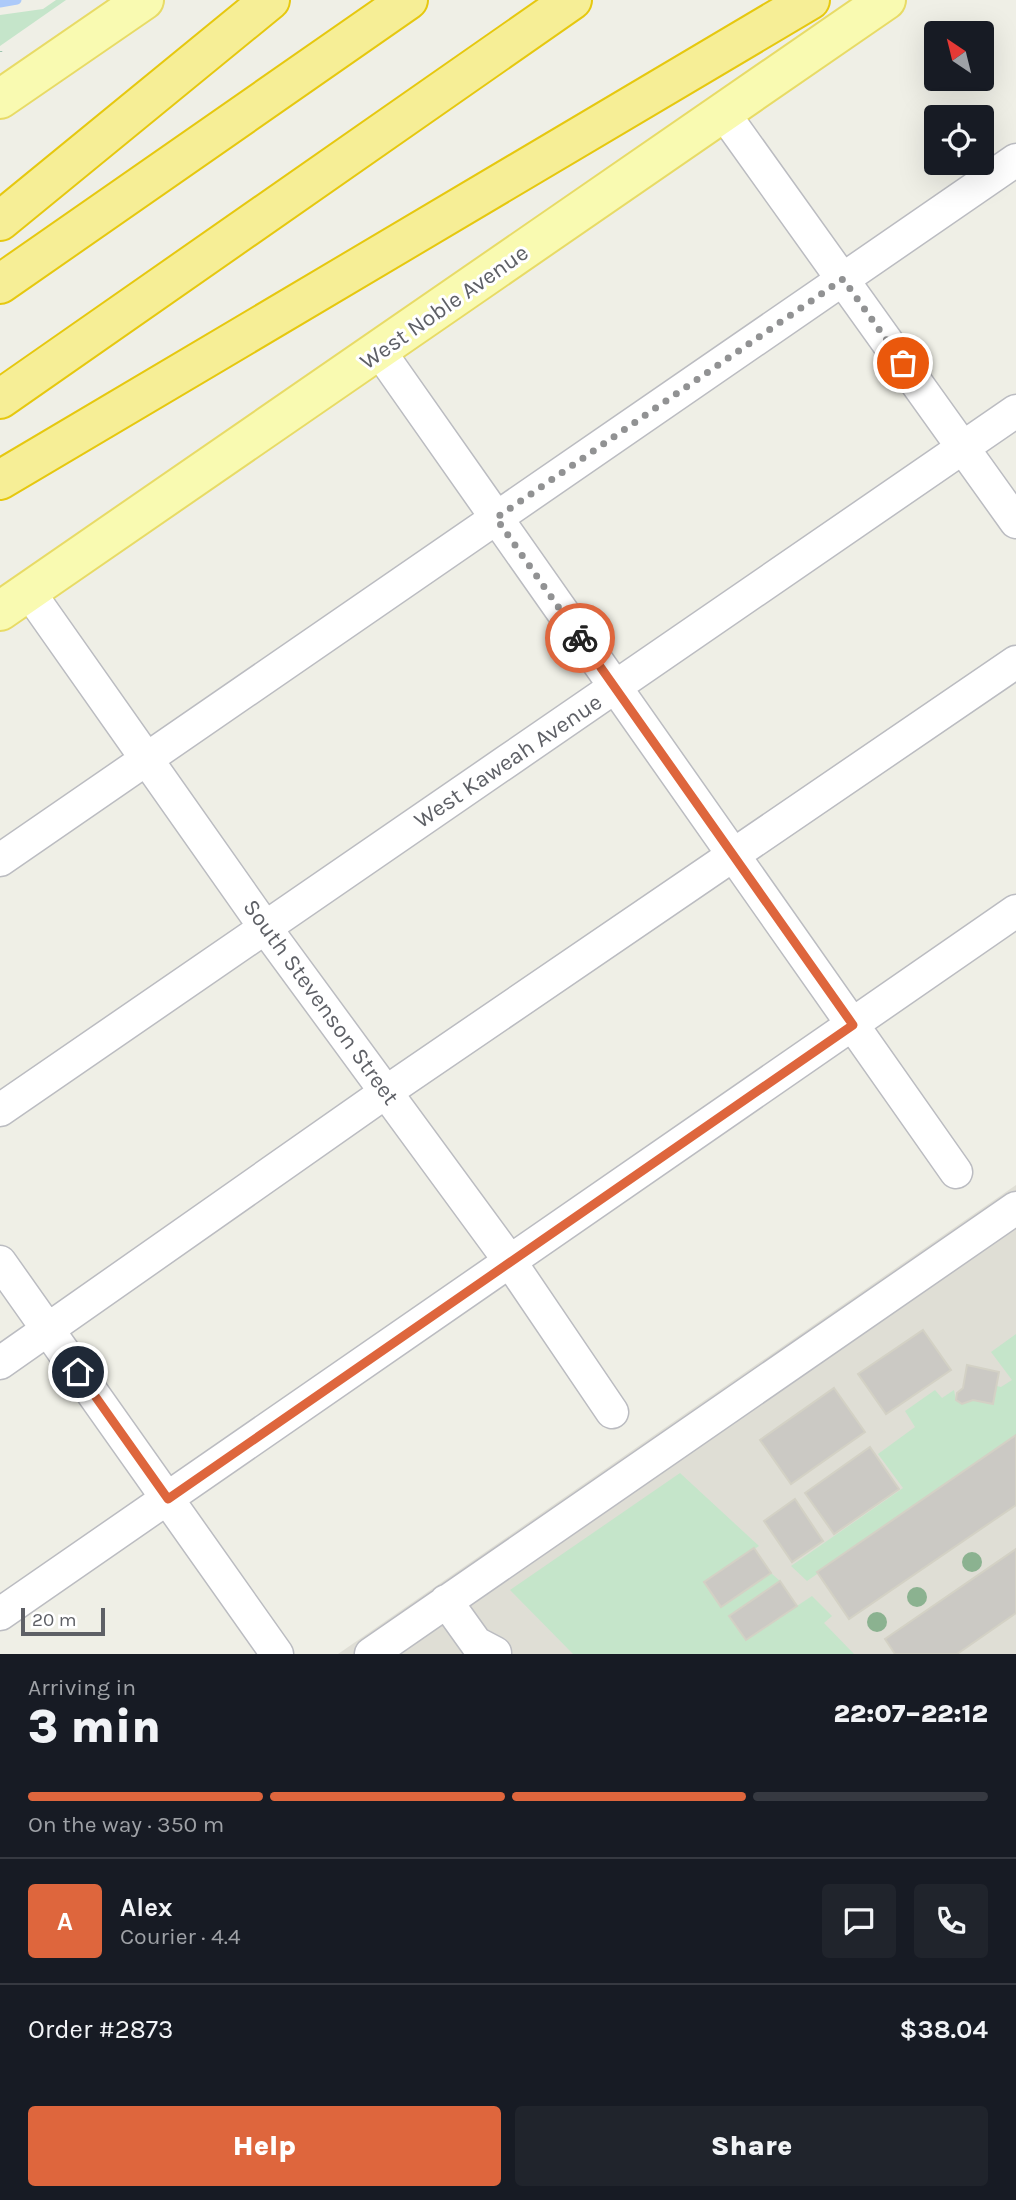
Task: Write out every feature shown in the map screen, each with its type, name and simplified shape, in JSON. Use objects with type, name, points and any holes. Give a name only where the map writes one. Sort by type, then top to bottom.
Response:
[{"type":"highway","points":[[0,221],[270,0]]},
{"type":"highway","points":[[0,284],[408,0]]},
{"type":"highway","points":[[0,399],[572,0]]},
{"type":"highway","points":[[0,480],[810,0]]},
{"type":"main road","name":"West Noble Avenue","points":[[14,602],[380,352],[722,111],[886,0]]},
{"type":"main road","points":[[0,99],[139,2]]},
{"type":"street","points":[[722,111],[1016,522]]},
{"type":"street","points":[[0,860],[1016,160]]},
{"type":"street","points":[[380,352],[956,1172]]},
{"type":"street","name":"West Kaweah Avenue","points":[[0,1111],[264,926],[1016,411]]},
{"type":"street","name":"South Stevenson Street","points":[[14,602],[147,760],[264,926],[509,1260],[612,1412]]},
{"type":"street","points":[[0,1363],[386,1092],[1016,662]]},
{"type":"street","points":[[0,1614],[1016,911]]},
{"type":"street","points":[[371,1654],[1016,1208]]},
{"type":"street","points":[[0,1262],[277,1654]]},
{"type":"street","points":[[446,1601],[476,1643],[495,1653]]},
{"type":"shaded area","points":[[1016,1185],[1016,1654],[338,1654]]},
{"type":"green space","points":[[56,0],[66,0],[0,46],[0,15],[43,9]]},
{"type":"green space","points":[[1016,1334],[1016,1437],[807,1581],[791,1566],[903,1488],[878,1454],[915,1427],[905,1411],[935,1390],[942,1398],[954,1390],[956,1400],[962,1404],[973,1400],[993,1404],[997,1386],[1001,1387],[1012,1380],[991,1352]]},
{"type":"green space","points":[[680,1473],[759,1546],[704,1582],[721,1607],[771,1573],[780,1581],[730,1615],[746,1640],[812,1596],[832,1616],[824,1623],[854,1654],[573,1654],[510,1590]]},
{"type":"building","points":[[923,1330],[951,1370],[886,1414],[858,1374]]},
{"type":"building","points":[[967,1365],[999,1372],[993,1404],[973,1400],[962,1404],[956,1400],[957,1393],[963,1388]]},
{"type":"building","points":[[834,1388],[865,1432],[791,1484],[760,1440]]},
{"type":"building","points":[[1016,1435],[1016,1505],[849,1619],[817,1572]]},
{"type":"building","points":[[870,1447],[899,1489],[834,1534],[805,1493]]},
{"type":"building","points":[[795,1499],[823,1541],[792,1562],[764,1521]]},
{"type":"building","points":[[754,1548],[771,1573],[721,1607],[704,1582]]},
{"type":"building","points":[[1016,1549],[1016,1613],[957,1654],[895,1654],[885,1639]]},
{"type":"building","points":[[780,1581],[797,1606],[746,1640],[729,1616]]},
{"type":"waterway","points":[[0,3],[17,0]]},
{"type":"way so far","points":[[580,638],[496,518],[843,279],[903,363]]},
{"type":"route","points":[[78,1372],[168,1499],[509,1260],[853,1025],[580,638]]}]
